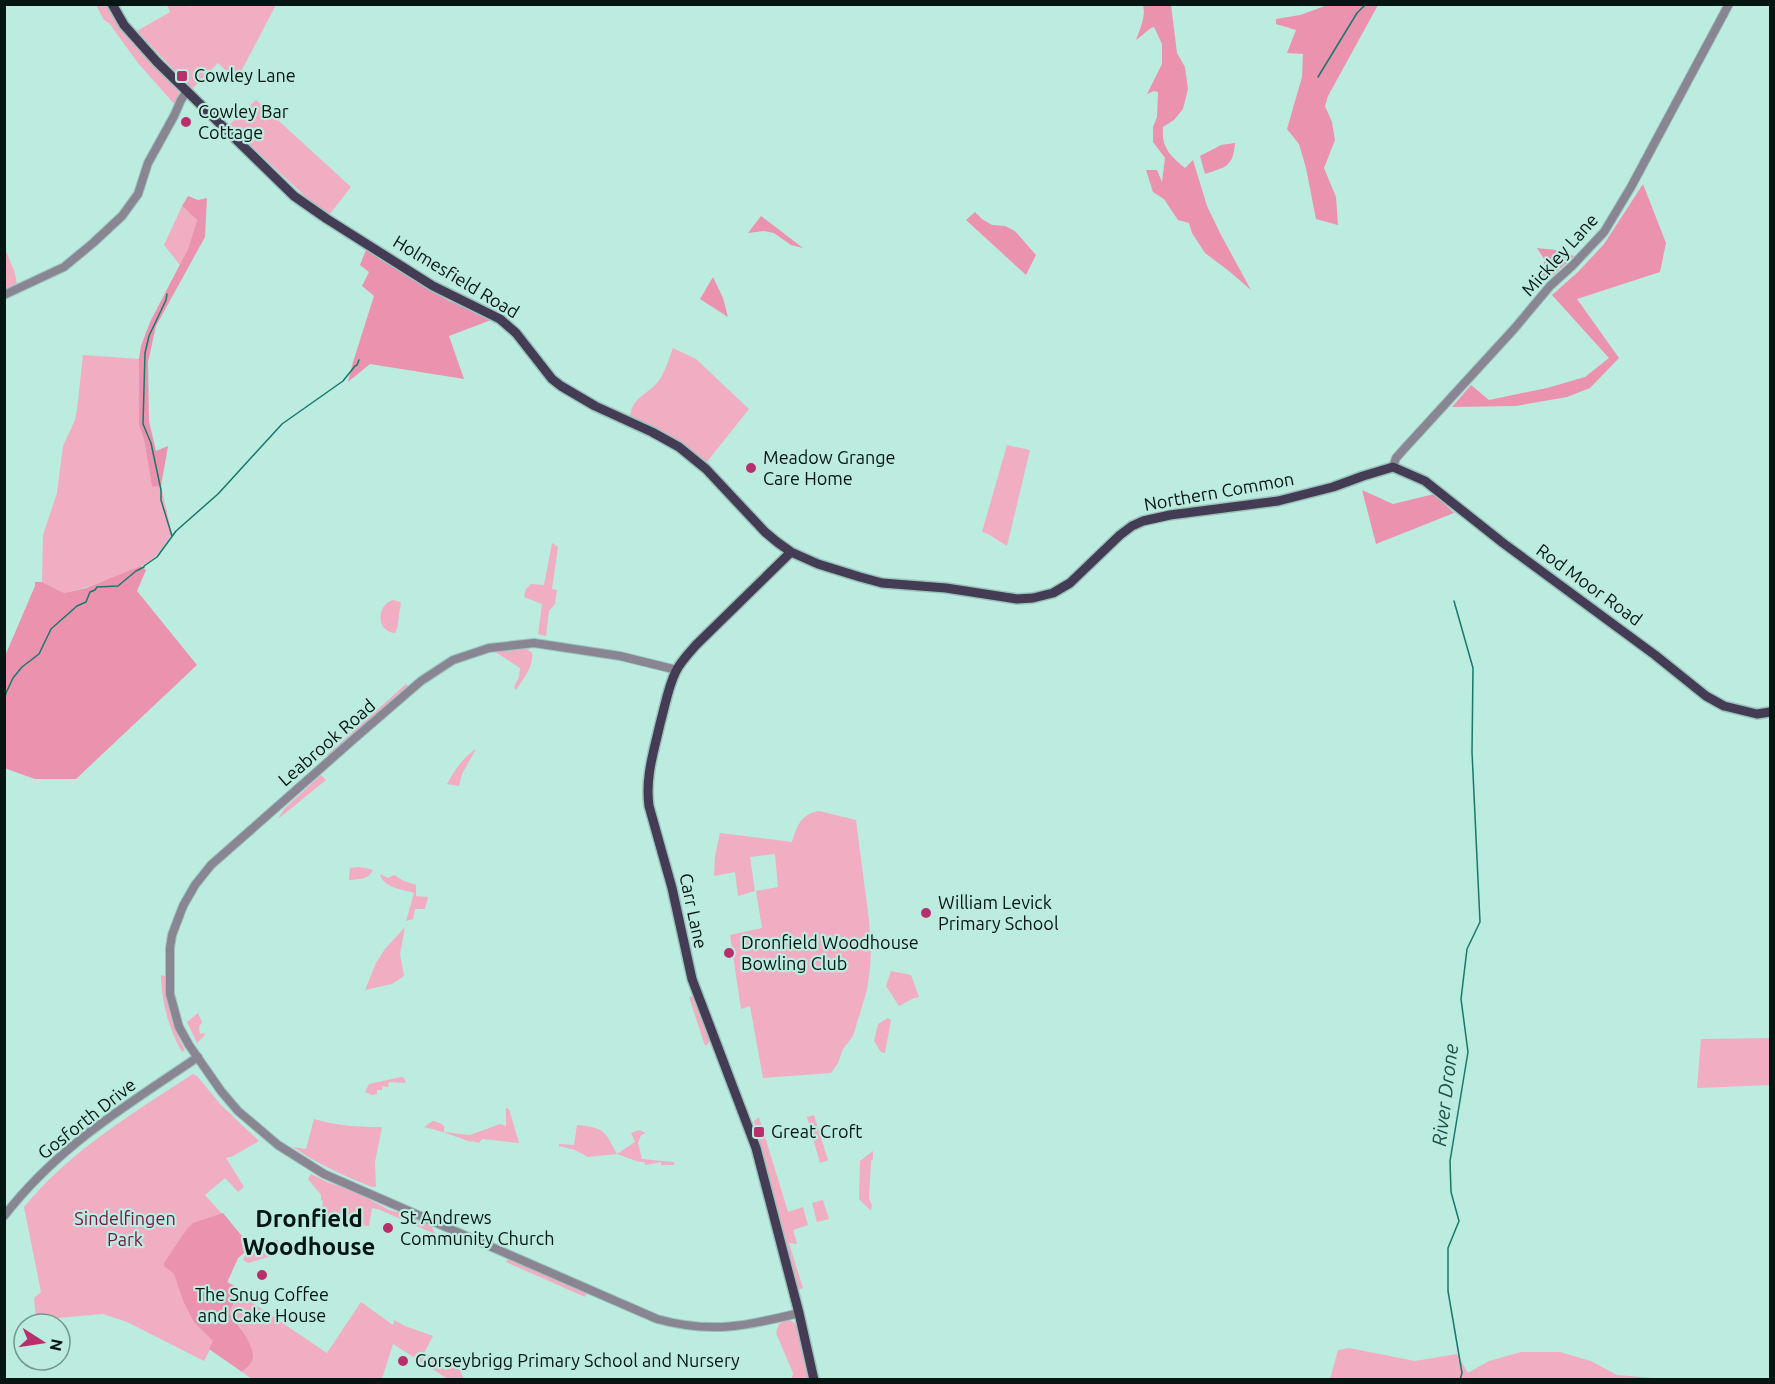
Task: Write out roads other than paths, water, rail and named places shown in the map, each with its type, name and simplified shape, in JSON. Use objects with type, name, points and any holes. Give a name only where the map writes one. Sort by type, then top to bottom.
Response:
[{"type":"main road","name":"Holmesfield Road","points":[[112,4],[134,37],[187,92],[303,202],[434,286],[500,319],[516,333],[552,379],[561,386],[595,406],[679,447],[706,469],[765,532],[791,552]]},
{"type":"main road","name":"Northern Common","points":[[791,552],[839,571],[882,583],[1033,598],[1053,593],[1070,583],[1120,535],[1143,521],[1170,515],[1278,501],[1333,487],[1394,467]]},
{"type":"main road","name":"Rod Moor Road","points":[[1394,467],[1425,481],[1503,543],[1655,654],[1706,696],[1724,706],[1757,714],[1770,712]]},
{"type":"main road","name":"Carr Lane","points":[[791,552],[683,659],[665,704],[647,787],[649,806],[672,888],[692,979],[756,1148],[814,1380]]},
{"type":"street","name":"Mickley Lane","points":[[1394,467],[1396,458],[1404,449],[1550,286],[1604,232],[1631,187],[1729,4]]},
{"type":"street","points":[[4,295],[64,267],[122,216],[138,194],[148,163],[187,92]]},
{"type":"street","name":"Leabrook Road","points":[[677,670],[643,661],[544,644],[489,648],[470,653],[443,666],[413,688],[211,865],[189,894],[172,935],[169,961],[170,994],[179,1027],[228,1100],[250,1122],[304,1163],[340,1181],[657,1319],[696,1327],[729,1328],[799,1313]]},
{"type":"street","name":"Gosforth Drive","points":[[4,1216],[42,1173],[83,1136],[198,1057]]},
{"type":"waterway","points":[[1318,77],[1357,13],[1366,4]]},
{"type":"waterway","points":[[167,294],[149,336],[145,353],[143,424],[151,443],[161,500],[172,536]]},
{"type":"waterway","points":[[4,701],[13,678],[22,667],[39,654],[51,629],[77,606],[86,602],[90,592],[97,587],[118,586],[157,557],[176,531],[218,494],[282,424],[343,381],[359,360]]},
{"type":"waterway","name":"River Drone","points":[[1454,601],[1473,668],[1472,752],[1480,922],[1467,949],[1461,999],[1468,1052],[1450,1161],[1451,1192],[1459,1221],[1448,1248],[1448,1291],[1462,1373],[1460,1380]]},
{"type":"place","name":"Cowley Lane","points":[[182,76]]},
{"type":"place","name":"Cowley Bar Cottage","points":[[186,122]]},
{"type":"place","name":"Meadow Grange Care Home","points":[[751,468]]},
{"type":"place","name":"William Levick Primary School","points":[[926,913]]},
{"type":"place","name":"Dronfield Woodhouse Bowling Club","points":[[729,953]]},
{"type":"place","name":"Great Croft","points":[[759,1132]]},
{"type":"place","name":"St Andrews Community Church","points":[[388,1228]]},
{"type":"place","name":"The Snug Coffee and Cake House","points":[[262,1275]]},
{"type":"place","name":"Gorseybrigg Primary School and Nursery","points":[[403,1361]]},
{"type":"district","name":"Dronfield Woodhouse","points":[[309,1233]]},
{"type":"park label","name":"Sindelfingen Park","points":[[125,1229]]}]
